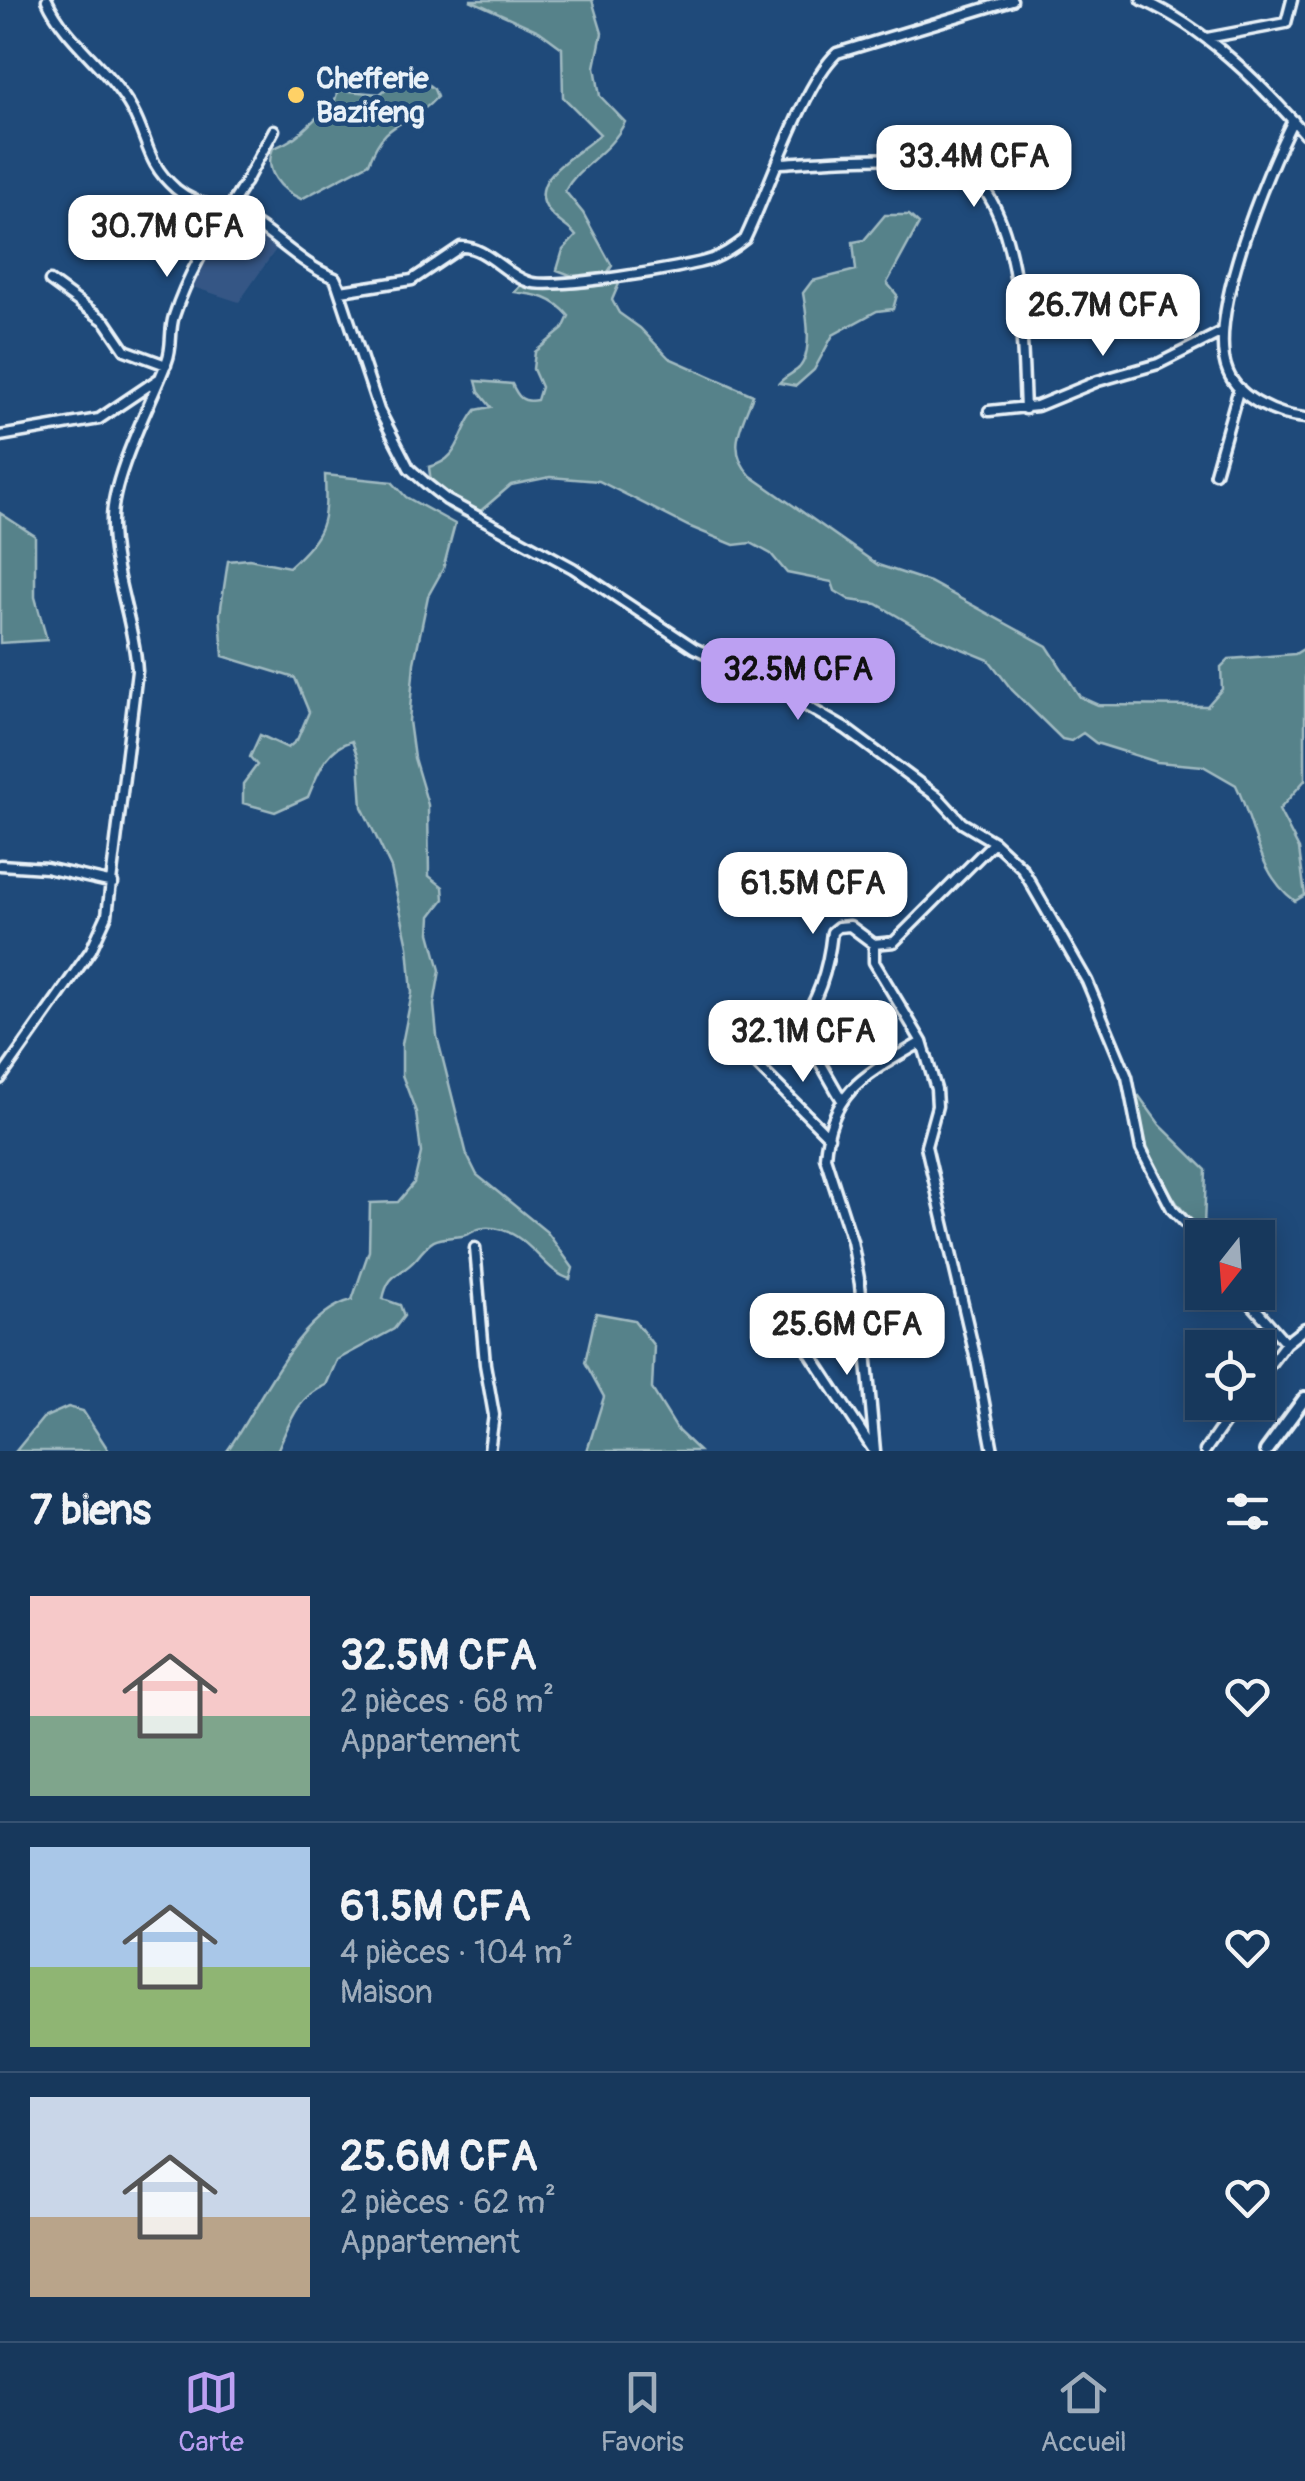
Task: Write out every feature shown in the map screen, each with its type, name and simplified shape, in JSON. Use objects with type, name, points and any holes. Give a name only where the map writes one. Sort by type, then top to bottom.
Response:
[{"type":"main road","points":[[1266,1451],[1305,1399]]},
{"type":"street","points":[[47,0],[132,110],[148,155],[162,175],[198,204],[228,210],[282,242],[308,268],[335,278],[341,292],[402,283],[462,247],[478,250],[508,274],[534,284],[570,283],[710,260],[746,239],[824,65],[837,53],[1012,0]]},
{"type":"street","points":[[1142,0],[1166,10],[1206,38],[1305,134]]},
{"type":"street","points":[[1206,38],[1286,23],[1292,0]]},
{"type":"street","points":[[1293,120],[1246,240],[1222,332],[1228,374],[1240,388],[1278,413],[1305,418]]},
{"type":"street","points":[[0,1079],[91,950],[107,915],[138,671],[112,518],[118,486],[166,365],[172,322],[183,290],[202,250],[244,186],[274,130]]},
{"type":"street","points":[[780,163],[905,158],[963,169],[999,210],[1016,278],[1026,409]]},
{"type":"street","points":[[335,278],[379,410],[395,445],[418,476],[447,500],[573,568],[694,648],[756,677],[846,729],[939,798],[962,822],[994,842],[1022,868],[1087,981],[1127,1078],[1141,1150],[1172,1209],[1185,1222]]},
{"type":"street","points":[[50,281],[106,322],[125,350],[166,365]]},
{"type":"street","points":[[989,412],[1026,409],[1098,381],[1158,364],[1222,332]]},
{"type":"street","points":[[0,436],[99,419],[160,378]]},
{"type":"street","points":[[1214,473],[1240,388]]},
{"type":"street","points":[[794,1033],[809,1014],[823,982],[832,932],[844,924],[874,944],[894,942],[994,842]]},
{"type":"street","points":[[0,864],[46,868],[113,884]]},
{"type":"street","points":[[874,944],[874,962],[922,1042],[938,1106],[926,1146],[976,1360],[992,1451]]},
{"type":"street","points":[[754,1027],[782,1026],[804,1040],[842,1100]]},
{"type":"street","points":[[874,1451],[860,1284],[852,1241],[826,1157],[829,1136],[847,1090],[922,1042]]},
{"type":"street","points":[[751,1060],[829,1136]]},
{"type":"street","points":[[475,1248],[485,1364],[494,1414],[489,1451]]},
{"type":"street","points":[[1256,1310],[1286,1343]]},
{"type":"street","points":[[791,1324],[874,1451]]},
{"type":"street","points":[[1275,1358],[1305,1328]]},
{"type":"street","points":[[1205,1451],[1227,1420]]},
{"type":"shaded area","points":[[240,224],[279,245],[239,302],[190,286],[225,229]]},
{"type":"green space","points":[[470,0],[592,0],[602,33],[595,67],[600,96],[625,122],[611,143],[578,173],[565,191],[583,213],[612,266],[608,272],[578,278],[557,270],[563,250],[576,236],[548,210],[544,187],[559,167],[600,134],[563,97],[562,48],[539,31]]},
{"type":"green space","points":[[412,66],[437,97],[383,137],[369,163],[301,199],[281,185],[270,164],[273,148],[299,134],[334,103],[338,90],[380,94]]},
{"type":"green space","points":[[885,215],[909,215],[919,224],[887,283],[897,295],[893,309],[877,311],[833,335],[814,370],[796,386],[779,383],[804,361],[808,332],[803,293],[812,281],[856,270],[853,242],[864,240]]},
{"type":"green space","points":[[621,279],[612,300],[619,313],[669,358],[753,395],[737,446],[743,466],[751,476],[878,565],[930,582],[1047,646],[1080,697],[1098,705],[1207,706],[1222,689],[1221,667],[1229,659],[1295,654],[1305,648],[1305,780],[1279,810],[1299,849],[1305,895],[1295,901],[1273,877],[1236,785],[1203,766],[1157,762],[1096,743],[1083,733],[1071,741],[1062,739],[1012,690],[989,660],[933,637],[877,604],[850,600],[835,591],[832,582],[787,573],[771,554],[751,543],[734,545],[599,481],[550,477],[511,485],[470,520],[444,506],[433,489],[429,467],[453,452],[476,410],[491,407],[476,381],[512,384],[521,398],[537,400],[541,387],[533,369],[535,352],[563,329],[569,316],[545,298],[515,292],[525,280],[548,287],[573,288]]},
{"type":"green space","points":[[325,475],[392,482],[406,497],[455,524],[443,569],[428,596],[414,663],[409,721],[414,758],[428,805],[429,876],[443,887],[444,899],[431,916],[430,933],[440,970],[434,1005],[437,1036],[467,1155],[477,1175],[547,1232],[573,1268],[570,1279],[560,1275],[523,1241],[499,1229],[481,1228],[436,1240],[385,1290],[383,1299],[400,1305],[404,1316],[394,1329],[337,1360],[326,1385],[295,1412],[277,1451],[227,1451],[297,1342],[332,1308],[352,1300],[369,1251],[370,1203],[398,1202],[414,1183],[421,1153],[416,1112],[402,1075],[402,1044],[412,993],[408,946],[391,868],[362,807],[359,761],[352,741],[329,755],[308,797],[275,812],[243,803],[243,784],[257,765],[250,757],[260,735],[288,748],[297,740],[309,712],[295,678],[223,656],[220,614],[228,561],[249,559],[289,567],[321,527]]},
{"type":"green space","points":[[0,513],[35,536],[35,597],[47,640],[0,643]]},
{"type":"green space","points":[[1139,1096],[1160,1125],[1206,1170],[1204,1220],[1192,1220],[1169,1191],[1132,1101]]},
{"type":"green space","points":[[596,1313],[634,1320],[654,1346],[652,1389],[678,1431],[699,1451],[587,1451],[604,1397],[585,1362]]},
{"type":"green space","points":[[68,1407],[83,1411],[109,1451],[16,1451],[43,1418]]},
{"type":"place","name":"Chefferie Bazifeng","points":[[296,95]]}]
